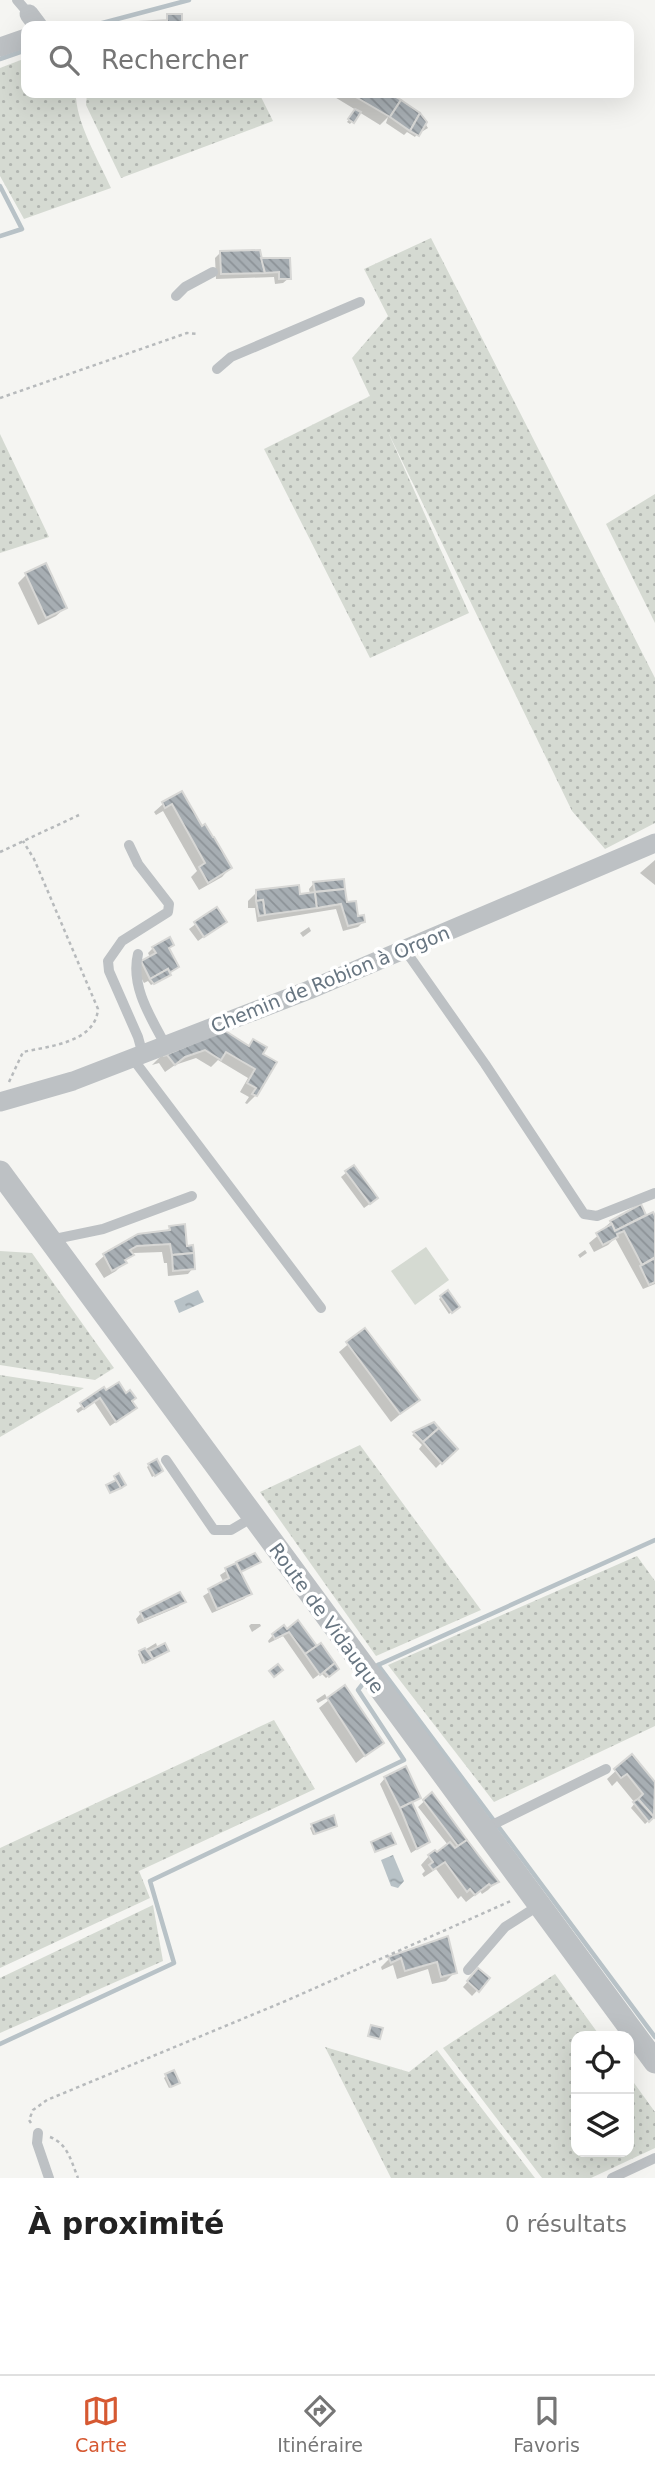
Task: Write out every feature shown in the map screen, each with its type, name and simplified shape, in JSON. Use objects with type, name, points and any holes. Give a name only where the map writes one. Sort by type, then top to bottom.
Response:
[{"type":"street","points":[[0,47],[21,40]]},
{"type":"street","name":"Chemin de Robion à Orgon","points":[[1,1102],[73,1082],[309,990],[655,843]]},
{"type":"street","name":"Route de Vidauque","points":[[0,1172],[655,2062]]},
{"type":"lane","points":[[176,296],[185,287],[213,272]]},
{"type":"lane","points":[[217,369],[231,357],[360,302]]},
{"type":"lane","points":[[129,845],[138,864],[169,904],[168,912],[122,941],[108,961],[109,971],[138,1037],[138,1057],[321,1308]]},
{"type":"lane","points":[[405,950],[485,1064],[584,1214],[597,1216],[655,1193]]},
{"type":"lane","points":[[138,954],[135,967],[138,985],[166,1046]]},
{"type":"lane","points":[[49,1240],[103,1229],[191,1196]]},
{"type":"lane","points":[[166,1460],[214,1530],[231,1530],[253,1517]]},
{"type":"lane","points":[[483,1829],[606,1769]]},
{"type":"lane","points":[[468,1970],[533,1898]]},
{"type":"lane","points":[[38,2133],[37,2143],[49,2178]]},
{"type":"lane","points":[[612,2178],[655,2158]]},
{"type":"path","points":[[0,398],[187,333],[199,334]]},
{"type":"path","points":[[0,852],[79,815]]},
{"type":"path","points":[[1,1102],[23,1052],[79,1038],[97,1018],[98,1009],[34,859],[23,841]]},
{"type":"path","points":[[78,2178],[61,2141],[38,2133],[29,2120],[33,2110],[47,2100],[288,2000],[510,1902],[533,1898]]},
{"type":"shaded area","points":[[21,60],[21,98],[76,98],[83,128],[111,188],[24,219],[0,176],[0,68]]},
{"type":"shaded area","points":[[87,98],[262,98],[273,121],[121,178],[86,105]]},
{"type":"shaded area","points":[[431,238],[655,678],[655,823],[605,849],[572,811],[388,432],[469,613],[370,658],[264,449],[370,396],[352,358],[388,316],[364,269]]},
{"type":"shaded area","points":[[0,434],[49,537],[0,553]]},
{"type":"shaded area","points":[[655,494],[655,623],[606,524]]},
{"type":"shaded area","points":[[426,1247],[449,1280],[415,1305],[391,1271]]},
{"type":"shaded area","points":[[0,1251],[32,1253],[114,1368],[95,1380],[0,1365]]},
{"type":"shaded area","points":[[0,1375],[84,1388],[0,1437]]},
{"type":"shaded area","points":[[360,1445],[481,1610],[376,1656],[260,1492]]},
{"type":"shaded area","points":[[637,1556],[655,1581],[655,1726],[494,1802],[388,1665]]},
{"type":"shaded area","points":[[274,1720],[315,1789],[139,1871],[150,1898],[0,1968],[0,1848]]},
{"type":"shaded area","points":[[153,1905],[163,1961],[0,2033],[0,1978]]},
{"type":"shaded area","points":[[555,1974],[596,2031],[571,2031],[571,2157],[634,2157],[634,2083],[655,2112],[655,2148],[591,2178],[542,2178],[443,2048]]},
{"type":"shaded area","points":[[325,2047],[409,2072],[437,2050],[535,2178],[391,2178]]},
{"type":"water","points":[[198,1290],[204,1302],[179,1313],[174,1301]]},
{"type":"water","points":[[393,1855],[404,1881],[398,1888],[391,1886],[381,1860]]},
{"type":"building","points":[[167,14],[182,14],[182,21],[153,21],[167,20]]},
{"type":"building","points":[[358,98],[401,100],[390,117]]},
{"type":"building","points":[[401,100],[420,113],[410,131],[390,117]]},
{"type":"building","points":[[355,109],[361,112],[354,123],[348,119]]},
{"type":"building","points":[[420,113],[427,122],[419,136],[410,131]]},
{"type":"building","points":[[260,250],[265,273],[221,274],[220,251]]},
{"type":"building","points":[[261,258],[290,258],[291,279],[279,279],[279,272],[265,273]]},
{"type":"building","points":[[46,563],[67,608],[46,618],[25,573]]},
{"type":"building","points":[[182,791],[202,826],[205,824],[232,868],[208,883],[199,867],[205,863],[172,804],[165,808],[162,802]]},
{"type":"building","points":[[344,879],[345,889],[315,892],[313,882]]},
{"type":"building","points":[[299,885],[300,894],[315,892],[317,908],[265,915],[263,900],[256,901],[256,890]]},
{"type":"building","points":[[345,889],[347,902],[356,901],[358,916],[364,915],[365,922],[348,926],[341,904],[317,908],[315,892]]},
{"type":"building","points":[[263,900],[265,915],[259,916],[256,901]]},
{"type":"building","points":[[217,907],[227,922],[204,937],[194,922]]},
{"type":"building","points":[[170,937],[174,945],[169,948],[179,967],[169,973],[168,969],[150,979],[141,961],[156,953],[152,947]]},
{"type":"building","points":[[168,969],[171,975],[154,984],[150,979]]},
{"type":"building","points":[[224,1030],[249,1046],[253,1039],[267,1047],[263,1054],[277,1062],[257,1096],[252,1094],[256,1088],[247,1083],[255,1069],[226,1052],[221,1060],[205,1050],[185,1057],[175,1065],[167,1055],[163,1056]]},
{"type":"building","points":[[354,1165],[378,1198],[370,1204],[345,1171]]},
{"type":"building","points":[[641,1204],[646,1215],[615,1231],[610,1221]]},
{"type":"building","points":[[653,1212],[655,1257],[642,1265],[624,1231],[603,1245],[596,1233],[612,1224],[615,1231]]},
{"type":"building","points":[[185,1224],[187,1246],[193,1245],[194,1253],[172,1255],[170,1244],[137,1246],[130,1250],[134,1255],[125,1260],[127,1263],[112,1271],[103,1254],[138,1234],[170,1230],[169,1226]]},
{"type":"building","points":[[194,1253],[195,1269],[173,1271],[172,1255]]},
{"type":"building","points":[[655,1258],[655,1282],[649,1285],[640,1266]]},
{"type":"building","points":[[448,1290],[460,1307],[452,1313],[440,1296]]},
{"type":"building","points":[[365,1328],[420,1400],[400,1414],[346,1342]]},
{"type":"building","points":[[119,1382],[126,1393],[130,1390],[136,1398],[132,1401],[137,1408],[116,1422],[100,1398],[84,1409],[80,1403],[104,1387],[106,1390]]},
{"type":"building","points":[[434,1422],[439,1428],[423,1442],[413,1432]]},
{"type":"building","points":[[439,1428],[458,1449],[442,1464],[423,1442]]},
{"type":"building","points":[[157,1459],[163,1471],[155,1476],[148,1464]]},
{"type":"building","points":[[119,1473],[126,1485],[121,1488],[114,1476]]},
{"type":"building","points":[[116,1480],[121,1488],[110,1493],[106,1485]]},
{"type":"building","points":[[255,1553],[261,1562],[241,1572],[236,1562]]},
{"type":"building","points":[[236,1563],[252,1594],[217,1609],[208,1589],[229,1578],[225,1568]]},
{"type":"building","points":[[180,1592],[186,1602],[144,1620],[140,1612]]},
{"type":"building","points":[[298,1620],[317,1646],[305,1654],[289,1632],[275,1639],[272,1634],[284,1625],[287,1629]]},
{"type":"building","points":[[165,1643],[169,1651],[153,1659],[149,1651]]},
{"type":"building","points":[[321,1643],[335,1663],[320,1675],[305,1654]]},
{"type":"building","points":[[145,1648],[153,1659],[145,1663],[139,1651]]},
{"type":"building","points":[[335,1663],[339,1669],[329,1677],[324,1672]]},
{"type":"building","points":[[278,1664],[283,1670],[274,1677],[269,1671]]},
{"type":"building","points":[[345,1685],[384,1743],[365,1756],[327,1698]]},
{"type":"building","points":[[632,1754],[655,1782],[654,1817],[638,1799],[643,1794],[627,1774],[621,1778],[614,1769]]},
{"type":"building","points":[[406,1766],[421,1798],[400,1808],[384,1777]]},
{"type":"building","points":[[432,1792],[467,1840],[458,1846],[423,1800]]},
{"type":"building","points":[[638,1799],[654,1817],[649,1822],[633,1802]]},
{"type":"building","points":[[412,1802],[430,1842],[417,1849],[400,1808]]},
{"type":"building","points":[[334,1815],[337,1826],[315,1834],[311,1824]]},
{"type":"building","points":[[391,1833],[396,1844],[375,1852],[371,1842]]},
{"type":"building","points":[[467,1840],[499,1882],[491,1886],[489,1884],[475,1895],[470,1889],[467,1892],[445,1862],[433,1870],[429,1865],[433,1862],[428,1855],[435,1850],[437,1852],[450,1842],[455,1848]]},
{"type":"building","points":[[448,1936],[457,1973],[441,1977],[437,1962],[405,1971],[401,1958],[391,1963],[388,1957]]},
{"type":"building","points":[[478,1968],[490,1978],[479,1992],[467,1981]]},
{"type":"building","points":[[371,2025],[383,2028],[380,2039],[368,2036]]},
{"type":"building","points":[[174,2070],[180,2083],[171,2087],[165,2074]]},
{"type":"waterway","points":[[110,21],[189,0]]},
{"type":"waterway","points":[[0,59],[21,52]]},
{"type":"waterway","points":[[0,186],[22,229],[0,236]]},
{"type":"waterway","points":[[375,1669],[378,1665],[655,1540]]},
{"type":"waterway","points":[[378,1665],[655,2037]]},
{"type":"waterway","points":[[0,2044],[174,1963],[150,1881],[404,1760],[358,1690],[365,1681]]}]
